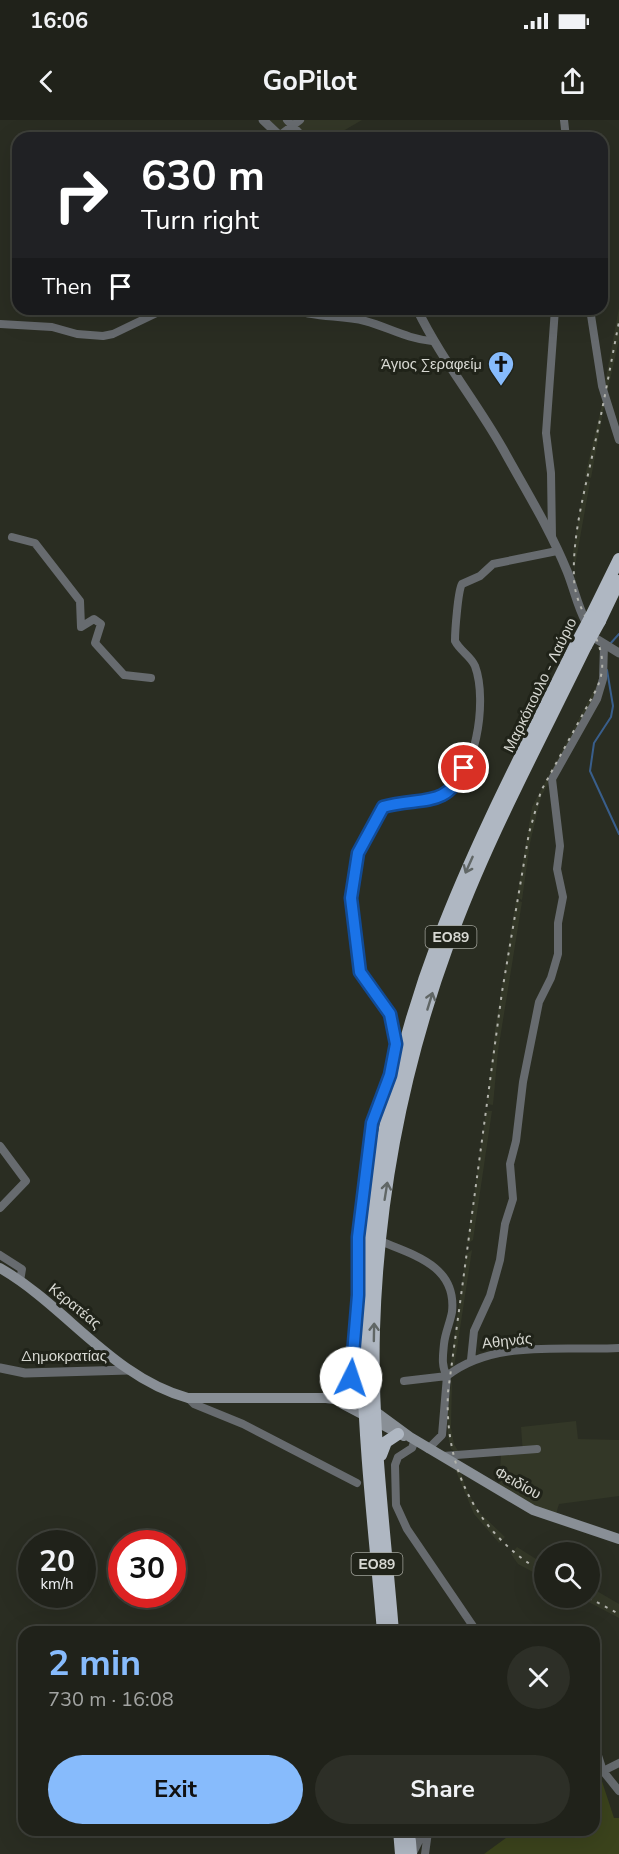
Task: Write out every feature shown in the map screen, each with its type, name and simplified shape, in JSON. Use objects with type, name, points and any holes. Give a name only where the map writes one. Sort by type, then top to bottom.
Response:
[{"type":"highway","name":"Μαρκόπουλο - Λαύριο","points":[[383,1626],[371,1414],[374,1330],[380,1241],[390,1165],[404,1093],[448,946],[509,803],[592,644],[592,620],[619,559]]},
{"type":"highway","name":"Μαρκόπουλο - Λαύριο","points":[[592,620],[619,581]]},
{"type":"highway","name":"Μαρκόπουλο - Λαύριο","points":[[392,1626],[379,1465],[363,1369],[365,1292],[373,1203],[386,1124],[407,1039],[438,940],[460,886],[592,644]]},
{"type":"highway","points":[[332,1398],[352,1395],[358,1388],[363,1369]]},
{"type":"highway","points":[[379,1465],[383,1446],[408,1437]]},
{"type":"highway","points":[[400,1836],[401,1854]]},
{"type":"highway","points":[[410,1836],[412,1854]]},
{"type":"main road","name":"Κερατέας","points":[[0,1268],[20,1281],[129,1370],[160,1389],[188,1398],[332,1398]]},
{"type":"main road","points":[[332,1398],[371,1414],[408,1437]]},
{"type":"main road","name":"Φειδίου","points":[[408,1437],[533,1510],[619,1539]]},
{"type":"street","points":[[263,120],[276,132]]},
{"type":"street","points":[[289,123],[300,120]]},
{"type":"street","points":[[0,324],[52,327],[77,334],[103,336],[113,334],[153,315]]},
{"type":"street","points":[[314,315],[365,321],[410,338],[432,341]]},
{"type":"street","points":[[420,315],[432,341],[484,416],[592,620]]},
{"type":"street","points":[[552,542],[551,473],[546,433],[555,315]]},
{"type":"street","points":[[591,315],[602,386],[619,440]]},
{"type":"street","points":[[12,537],[35,543],[80,601],[81,627],[94,619],[101,624],[95,644],[124,675],[151,678]]},
{"type":"street","points":[[332,1398],[328,1389],[347,1382],[352,1373],[358,1237],[372,1123],[390,1075],[396,1044],[390,1014],[363,978],[358,965],[351,898],[355,863],[383,807],[442,797],[449,793],[459,783],[478,739],[476,669],[455,641],[459,609],[457,596],[462,584],[480,576],[493,564],[557,551]]},
{"type":"street","points":[[592,644],[619,653]]},
{"type":"street","points":[[471,1360],[474,1331],[495,1279],[505,1224],[513,1199],[510,1164],[516,1141],[523,1082],[539,1002],[551,978],[558,954],[558,923],[563,897],[557,868],[560,846],[552,779],[597,699],[603,679],[592,644]]},
{"type":"street","points":[[0,1146],[26,1180],[0,1208]]},
{"type":"street","points":[[380,1241],[421,1256],[439,1270],[447,1282],[452,1308],[443,1357],[447,1376],[442,1435],[428,1449]]},
{"type":"street","points":[[0,1255],[21,1269],[20,1281]]},
{"type":"street","name":"Αθηνάς","points":[[447,1376],[471,1360],[510,1352],[619,1348]]},
{"type":"street","name":"Δημοκρατίας","points":[[0,1368],[25,1373],[129,1370]]},
{"type":"street","points":[[404,1381],[447,1376]]},
{"type":"street","points":[[188,1398],[357,1483]]},
{"type":"street","points":[[408,1437],[412,1448],[398,1457],[395,1465],[396,1505],[407,1529],[473,1626]]},
{"type":"street","points":[[442,1456],[537,1449]]},
{"type":"street","points":[[600,1762],[603,1771],[619,1791]]},
{"type":"street","points":[[603,1771],[619,1763]]},
{"type":"street","points":[[412,1854],[424,1836]]},
{"type":"street","points":[[425,1854],[428,1836]]},
{"type":"shaded area","points":[[269,120],[362,120],[341,132],[281,132]]},
{"type":"shaded area","points":[[619,308],[619,340],[606,398],[604,388]]},
{"type":"shaded area","points":[[604,396],[605,401],[591,478],[585,476]]},
{"type":"shaded area","points":[[585,480],[590,482],[575,566],[576,589],[573,552]]},
{"type":"shaded area","points":[[599,681],[598,691],[541,797],[530,843],[522,900],[517,897],[532,807]]},
{"type":"shaded area","points":[[516,900],[522,902],[498,1051],[493,1105],[487,1104],[495,1030]]},
{"type":"shaded area","points":[[486,1111],[492,1111],[473,1240],[467,1244]]},
{"type":"shaded area","points":[[472,1250],[454,1368],[450,1370],[466,1254]]},
{"type":"shaded area","points":[[452,1378],[451,1428],[454,1444],[460,1454],[451,1449],[448,1436],[447,1413]]},
{"type":"shaded area","points":[[576,1421],[578,1439],[619,1440],[619,1496],[559,1504],[556,1514],[534,1506],[499,1486],[501,1455],[523,1454],[521,1427]]},
{"type":"shaded area","points":[[455,1469],[461,1472],[466,1489],[480,1513],[505,1537],[499,1543],[474,1514]]},
{"type":"shaded area","points":[[517,1547],[534,1558],[534,1573],[518,1564],[511,1554]]},
{"type":"shaded area","points":[[600,1593],[619,1604],[619,1618],[600,1608]]},
{"type":"green space","points":[[600,1775],[614,1818],[619,1818],[619,1854],[484,1854],[509,1836],[600,1836]]},
{"type":"waterway","points":[[610,644],[619,634]]},
{"type":"waterway","points":[[607,670],[613,706],[611,717],[594,743],[590,771],[619,834]]},
{"type":"railway","points":[[534,1566],[500,1539],[483,1519],[469,1497],[452,1447],[448,1420],[448,1392],[502,992],[529,833],[541,791],[596,690],[601,674],[602,659],[599,646],[576,593],[574,561],[580,510],[619,322]]},
{"type":"railway","points":[[600,1604],[619,1614]]},
{"type":"place","name":"Άγιος Σεραφείμ","points":[[501,387]]},
{"type":"route","points":[[351,1378],[358,1295],[358,1237],[372,1123],[383,1088],[390,1075],[396,1044],[390,1014],[363,978],[358,965],[351,898],[355,863],[361,846],[372,831],[383,807],[442,797],[459,783],[464,768]]}]
